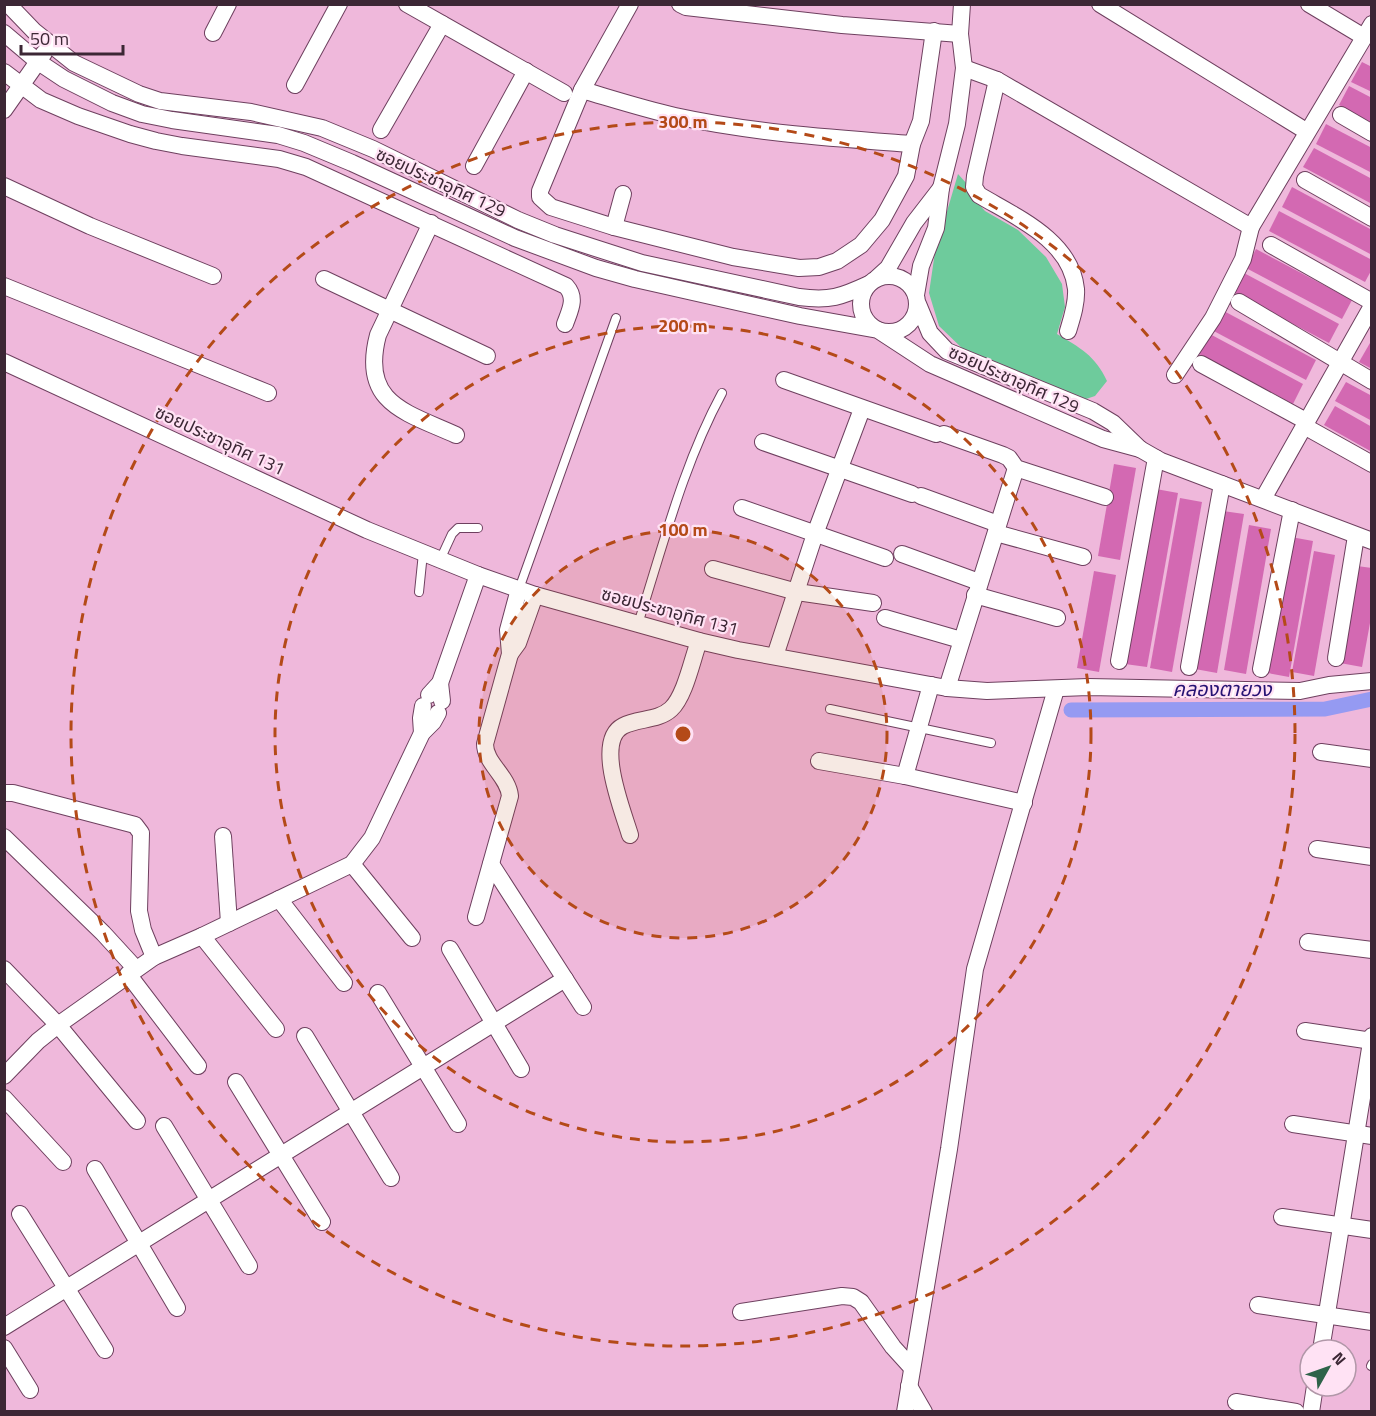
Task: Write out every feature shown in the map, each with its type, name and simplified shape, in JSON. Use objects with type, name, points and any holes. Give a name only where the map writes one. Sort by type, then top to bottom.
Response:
[{"type":"street","name":"ซอยประชาอุทิศ 129","points":[[8,4],[50,45],[74,63],[139,94],[160,101],[251,112],[322,128],[373,149],[431,179],[555,235],[642,263],[822,300],[847,294],[886,276],[904,280],[911,287],[930,333],[947,351],[1093,411],[1113,423],[1140,448],[1156,458],[1364,538]]},
{"type":"street","points":[[213,33],[228,4]]},
{"type":"street","points":[[296,85],[339,4]]},
{"type":"street","points":[[407,4],[564,93]]},
{"type":"street","points":[[630,4],[582,90],[540,191],[540,197],[551,207],[614,227],[734,257],[799,268],[819,267],[837,261],[861,245],[882,220],[906,176],[912,144],[921,120],[934,31]]},
{"type":"street","points":[[680,4],[686,7],[842,25],[960,34]]},
{"type":"street","points":[[917,300],[921,266],[936,228],[941,188],[957,124],[964,68],[960,34],[962,4]]},
{"type":"street","points":[[1100,4],[1306,131]]},
{"type":"street","points":[[1175,375],[1213,318],[1243,259],[1251,227],[1367,30],[1309,4]]},
{"type":"street","points":[[381,130],[442,24]]},
{"type":"street","name":"ซอยประชาอุทิศ 129","points":[[4,33],[37,61],[83,90],[132,110],[181,122],[278,135],[352,163],[515,238],[596,268],[778,311],[896,332],[912,322],[917,300]]},
{"type":"street","points":[[4,110],[50,45]]},
{"type":"street","points":[[964,68],[997,80],[1251,227]]},
{"type":"street","points":[[474,166],[526,71]]},
{"type":"street","points":[[4,72],[41,100],[78,116],[156,141],[279,159],[306,167],[431,223],[566,286],[573,298],[564,324]]},
{"type":"street","points":[[997,80],[974,187],[979,195],[1026,222],[1048,239],[1060,252],[1073,274],[1076,291],[1074,313],[1068,331]]},
{"type":"street","points":[[582,90],[646,109],[734,126],[802,136],[912,144]]},
{"type":"street","points":[[1341,115],[1371,133]]},
{"type":"street","points":[[425,196],[431,179]]},
{"type":"street","points":[[1305,180],[1371,218]]},
{"type":"street","points":[[4,186],[90,226],[213,276]]},
{"type":"street","points":[[873,281],[888,268],[914,223],[941,188]]},
{"type":"street","points":[[614,227],[623,194]]},
{"type":"street","points":[[431,223],[378,335],[374,350],[376,380],[392,405],[456,435]]},
{"type":"street","points":[[1263,499],[1371,304],[1271,245]]},
{"type":"street","points":[[324,279],[487,356]]},
{"type":"street","name":"ซอยประชาอุทิศ 129","points":[[873,281],[861,300],[861,309],[870,325],[930,364],[1103,439],[1140,448]]},
{"type":"street","points":[[4,286],[268,393]]},
{"type":"street","points":[[1239,302],[1371,381]]},
{"type":"street","name":"ซอยประชาอุทิศ 131","points":[[4,362],[423,554],[527,592],[699,641],[939,686],[987,691],[1088,687],[1300,691],[1329,685],[1371,681]]},
{"type":"street","points":[[1201,364],[1371,464]]},
{"type":"street","points":[[784,380],[862,409],[1003,455],[1009,458],[1016,468],[1105,497]]},
{"type":"street","points":[[775,656],[838,468],[862,409]]},
{"type":"street","points":[[763,442],[916,495],[997,528],[1083,557]]},
{"type":"street","points":[[1119,661],[1156,458]]},
{"type":"street","points":[[905,776],[920,727],[962,640],[1016,468]]},
{"type":"street","points":[[1190,667],[1222,484]]},
{"type":"street","points":[[742,508],[885,558]]},
{"type":"street","points":[[1261,669],[1292,510]]},
{"type":"street","points":[[1336,658],[1364,538]]},
{"type":"street","points":[[902,555],[977,588],[1057,618]]},
{"type":"street","points":[[714,569],[797,592],[873,603]]},
{"type":"street","points":[[4,1076],[38,1041],[58,1025],[154,957],[352,864],[372,838],[422,733],[421,718],[434,699],[478,575]]},
{"type":"street","points":[[476,917],[510,796],[509,788],[485,751],[486,744],[510,654],[518,643],[527,592]]},
{"type":"street","points":[[885,618],[962,640]]},
{"type":"street","points":[[630,835],[611,765],[609,752],[612,741],[621,726],[662,715],[672,709],[680,697],[699,641]]},
{"type":"street","points":[[905,1412],[949,1149],[975,969],[1056,689]]},
{"type":"street","points":[[1321,752],[1371,759]]},
{"type":"street","points":[[819,761],[905,776],[1024,803]]},
{"type":"street","points":[[4,793],[14,793],[135,825],[141,833],[138,910],[154,957]]},
{"type":"street","points":[[223,836],[229,923]]},
{"type":"street","points":[[4,837],[103,933],[198,1066]]},
{"type":"street","points":[[1317,849],[1371,857]]},
{"type":"street","points":[[352,864],[412,938]]},
{"type":"street","points":[[491,864],[583,1007]]},
{"type":"street","points":[[279,899],[344,983]]},
{"type":"street","points":[[202,936],[276,1029]]},
{"type":"street","points":[[1308,942],[1371,950]]},
{"type":"street","points":[[450,950],[521,1069]]},
{"type":"street","points":[[4,969],[58,1025],[137,1121]]},
{"type":"street","points":[[4,1327],[565,979]]},
{"type":"street","points":[[378,993],[458,1124]]},
{"type":"street","points":[[1305,1031],[1371,1039],[1363,1134],[1341,1226],[1323,1338]]},
{"type":"street","points":[[304,1036],[391,1178]]},
{"type":"street","points":[[237,1082],[321,1222]]},
{"type":"street","points":[[4,1098],[63,1162]]},
{"type":"street","points":[[1293,1124],[1363,1134]]},
{"type":"street","points":[[164,1126],[249,1266]]},
{"type":"street","points":[[95,1169],[177,1308]]},
{"type":"street","points":[[20,1214],[105,1350]]},
{"type":"street","points":[[1282,1217],[1371,1230]]},
{"type":"street","points":[[741,1312],[842,1296],[853,1297],[861,1302],[893,1347],[912,1368]]},
{"type":"street","points":[[1258,1305],[1326,1313],[1371,1322]]},
{"type":"street","points":[[4,1348],[30,1390]]},
{"type":"street","points":[[909,1386],[924,1412]]},
{"type":"street","points":[[1236,1402],[1296,1412]]},
{"type":"lane","points":[[527,592],[616,318]]},
{"type":"lane","points":[[638,624],[683,482],[703,428],[722,393]]},
{"type":"lane","points":[[440,560],[452,534],[458,528],[478,528]]},
{"type":"lane","points":[[419,592],[423,554]]},
{"type":"lane","points":[[830,709],[991,743]]},
{"type":"green space","points":[[958,174],[985,211],[1018,230],[1046,257],[1062,284],[1065,307],[1057,334],[1092,358],[1107,381],[1095,396],[1080,401],[965,351],[939,326],[929,293],[935,252]]},
{"type":"building","points":[[1362,62],[1372,67],[1372,92],[1351,82]]},
{"type":"building","points":[[1349,86],[1372,98],[1372,123],[1339,105]]},
{"type":"building","points":[[1326,124],[1372,148],[1372,173],[1316,144]]},
{"type":"building","points":[[1314,148],[1372,179],[1372,204],[1303,167]]},
{"type":"building","points":[[1292,187],[1372,230],[1372,255],[1282,207]]},
{"type":"building","points":[[1279,211],[1372,260],[1372,269],[1365,282],[1269,231]]},
{"type":"building","points":[[1256,249],[1352,300],[1342,319],[1246,268]]},
{"type":"building","points":[[1244,273],[1339,324],[1329,343],[1233,292]]},
{"type":"building","points":[[1220,309],[1316,360],[1306,380],[1210,329]]},
{"type":"building","points":[[1208,333],[1303,384],[1293,404],[1197,353]]},
{"type":"building","points":[[1370,343],[1372,344],[1372,369],[1359,362]]},
{"type":"building","points":[[1346,382],[1372,396],[1372,421],[1335,401]]},
{"type":"building","points":[[1335,406],[1372,427],[1372,452],[1324,425]]},
{"type":"building","points":[[1114,464],[1136,468],[1120,560],[1098,556]]},
{"type":"building","points":[[1156,489],[1178,493],[1147,667],[1125,664]]},
{"type":"building","points":[[1180,498],[1202,502],[1172,672],[1150,668]]},
{"type":"building","points":[[1223,511],[1244,514],[1217,673],[1195,669]]},
{"type":"building","points":[[1249,525],[1271,529],[1246,674],[1224,670]]},
{"type":"building","points":[[1291,537],[1313,541],[1289,677],[1268,673]]},
{"type":"building","points":[[1314,551],[1335,555],[1314,676],[1292,672]]},
{"type":"building","points":[[1357,566],[1372,568],[1372,612],[1362,667],[1340,663]]},
{"type":"building","points":[[1094,571],[1116,575],[1099,672],[1077,668]]},
{"type":"waterway","name":"คลองตายวง","points":[[1071,710],[1325,709],[1372,699]]}]
